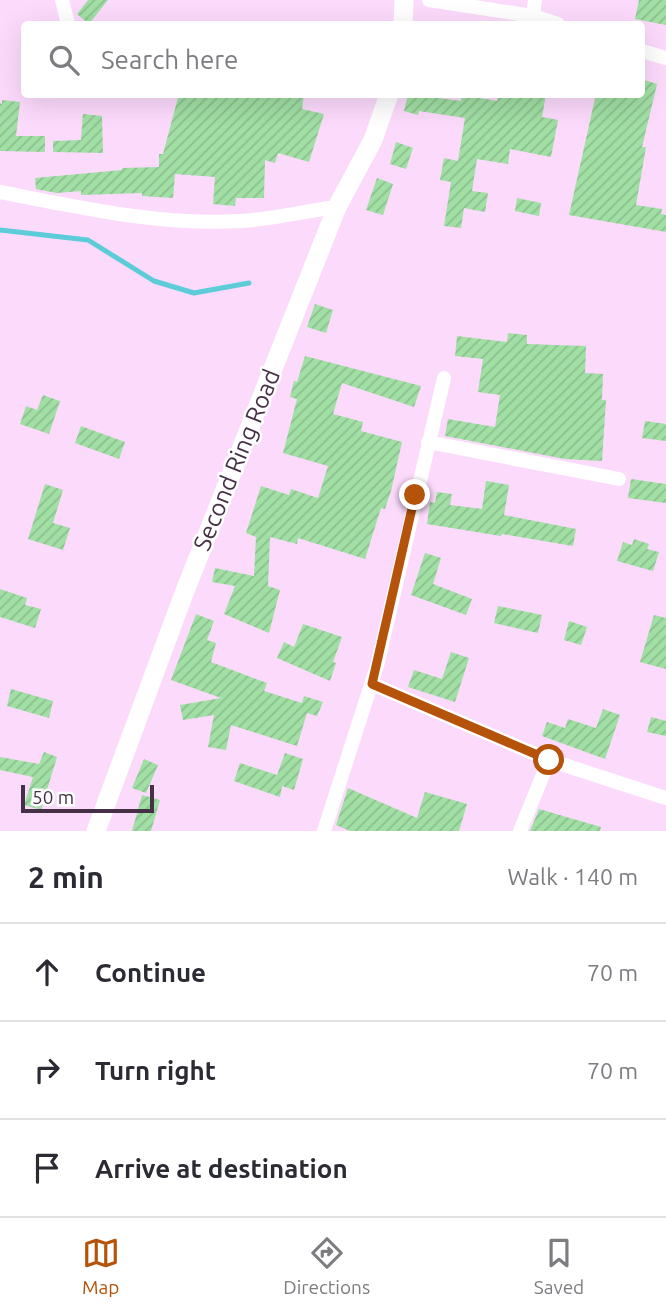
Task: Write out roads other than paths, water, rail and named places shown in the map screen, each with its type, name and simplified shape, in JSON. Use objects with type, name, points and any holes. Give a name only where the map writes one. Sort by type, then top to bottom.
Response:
[{"type":"street","points":[[62,0],[67,21]]},
{"type":"street","points":[[403,21],[404,0]]},
{"type":"street","points":[[429,0],[533,16],[549,21]]},
{"type":"street","points":[[533,16],[535,0]]},
{"type":"street","points":[[645,52],[666,58]]},
{"type":"street","name":"Second Ring Road","points":[[96,831],[183,596],[337,207],[373,140],[388,98]]},
{"type":"street","points":[[0,192],[106,213],[184,219],[240,221],[337,207]]},
{"type":"street","points":[[324,831],[372,684],[444,378]]},
{"type":"street","points":[[428,442],[619,479]]},
{"type":"street","points":[[372,684],[549,760],[666,798]]},
{"type":"street","points":[[520,831],[549,760]]},
{"type":"waterway","points":[[0,230],[88,240],[154,281],[194,293],[249,283]]}]
